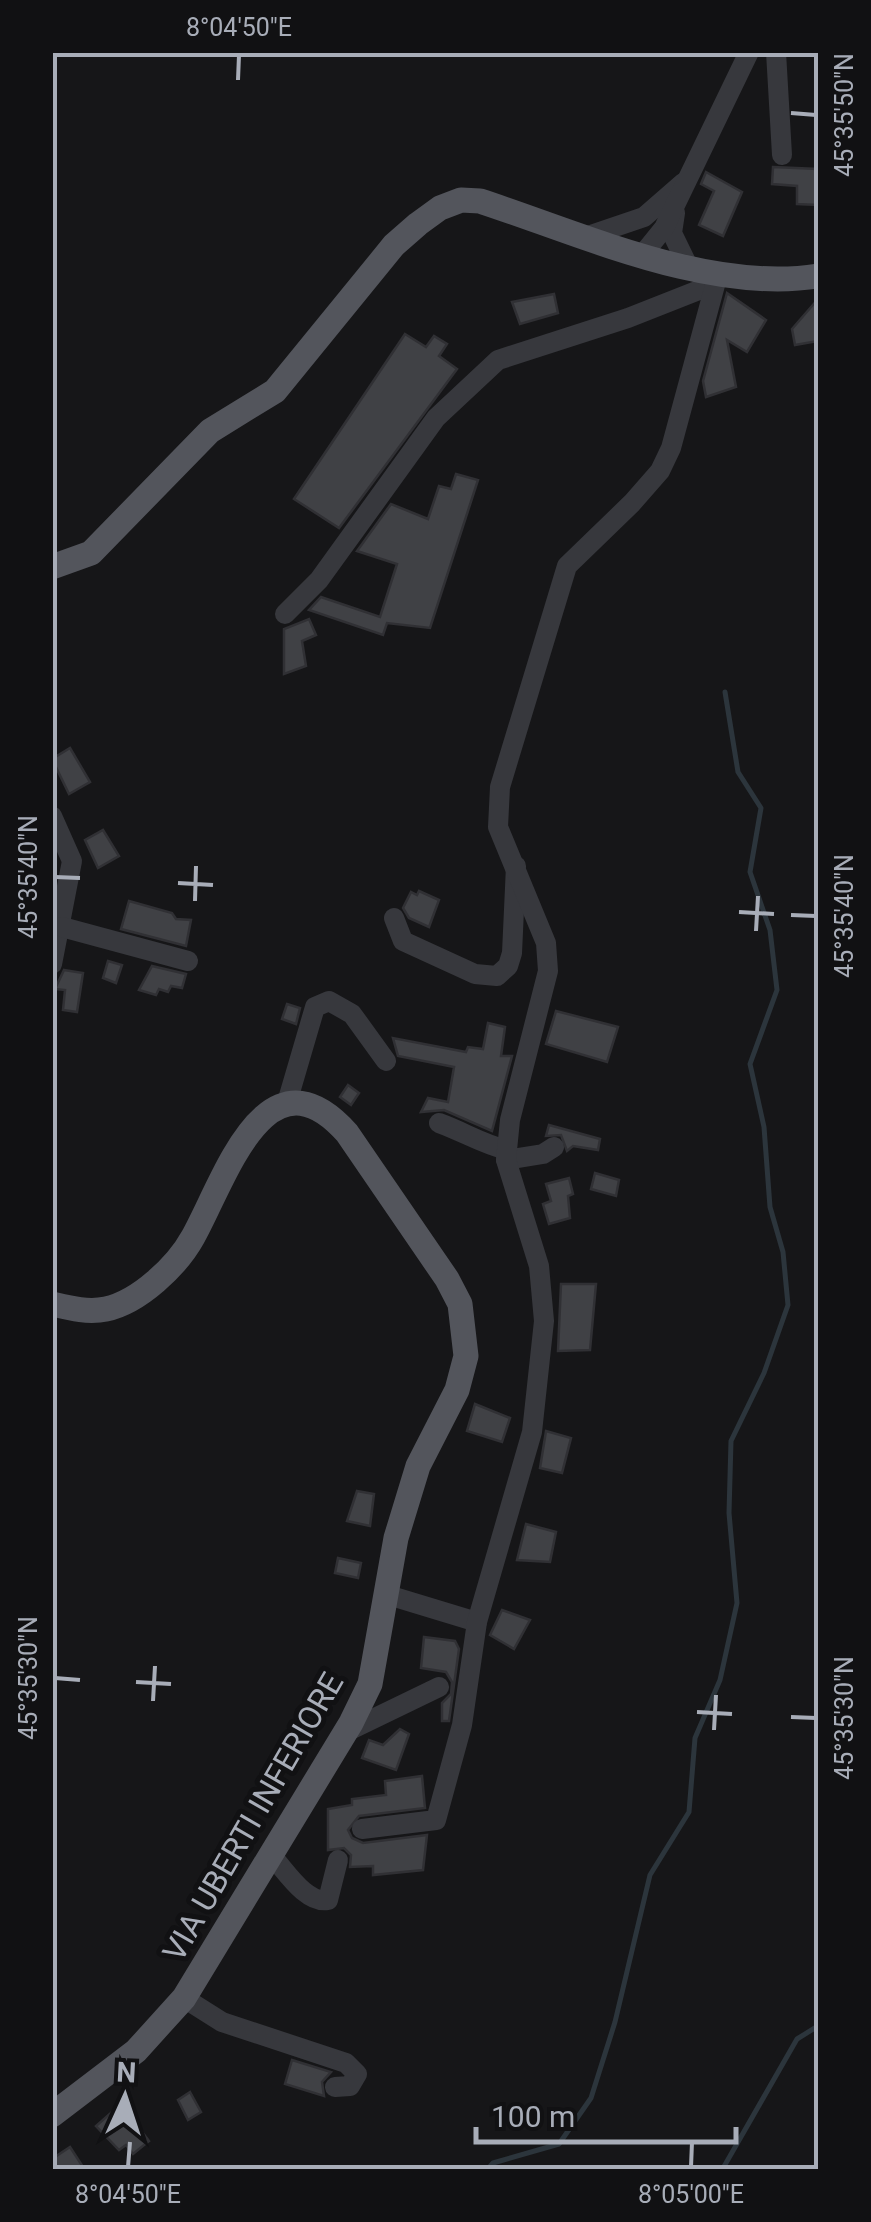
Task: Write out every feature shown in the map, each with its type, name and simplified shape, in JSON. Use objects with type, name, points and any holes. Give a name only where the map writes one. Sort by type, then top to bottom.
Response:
[{"type":"main road","points":[[52,567],[91,553],[210,431],[275,391],[394,244],[440,208],[461,200],[480,200],[643,254],[747,281],[818,276]]},
{"type":"main road","points":[[52,1304],[106,1309],[165,1273],[192,1240],[249,1131],[269,1112],[286,1106]]},
{"type":"main road","name":"VIA UBERTI INFERIORE","points":[[52,2114],[136,2052],[184,1998],[346,1732],[370,1684],[396,1538],[418,1466],[438,1420],[457,1390],[466,1356],[460,1304],[447,1279],[347,1133],[322,1108],[286,1106]]},
{"type":"street","points":[[643,254],[664,228],[749,52]]},
{"type":"street","points":[[776,52],[782,154]]},
{"type":"street","points":[[588,236],[644,217],[688,179]]},
{"type":"street","points":[[688,179],[672,233],[688,266]]},
{"type":"street","points":[[643,254],[644,217]]},
{"type":"street","points":[[284,614],[319,580],[436,418],[498,360],[700,290],[718,274]]},
{"type":"street","points":[[362,1829],[436,1820],[462,1725],[477,1622],[532,1432],[544,1320],[539,1266],[506,1155],[510,1120],[548,972],[543,932],[498,827],[500,786],[536,681],[567,566],[660,471],[670,448],[718,274]]},
{"type":"street","points":[[52,816],[72,861],[52,964]]},
{"type":"street","points":[[52,842],[70,874]]},
{"type":"street","points":[[394,918],[402,941],[475,974],[497,976],[508,966],[512,952],[516,864]]},
{"type":"street","points":[[62,927],[188,961]]},
{"type":"street","points":[[286,1106],[315,1007],[329,1001],[352,1014],[386,1061]]},
{"type":"street","points":[[439,1123],[472,1135],[506,1155],[543,1154],[554,1147]]},
{"type":"street","points":[[388,1594],[477,1622]]},
{"type":"street","points":[[346,1732],[439,1687]]},
{"type":"street","points":[[272,1856],[308,1895],[320,1902],[328,1900],[338,1860]]},
{"type":"street","points":[[184,1998],[222,2022],[346,2062],[357,2074],[350,2086],[335,2087]]},
{"type":"building","points":[[773,167],[818,169],[818,205],[797,204],[797,186],[772,184]]},
{"type":"building","points":[[706,172],[742,192],[723,236],[699,225],[714,191],[701,184]]},
{"type":"building","points":[[727,293],[766,320],[747,352],[727,340],[736,387],[706,397],[703,381]]},
{"type":"building","points":[[554,294],[558,313],[520,324],[512,302]]},
{"type":"building","points":[[818,299],[818,341],[795,345],[792,329]]},
{"type":"building","points":[[405,334],[426,347],[434,336],[447,344],[439,356],[457,369],[339,528],[294,499]]},
{"type":"building","points":[[456,474],[478,480],[430,628],[387,623],[383,635],[309,610],[321,597],[380,617],[397,564],[357,551],[391,504],[428,519],[439,486],[451,489]]},
{"type":"building","points":[[309,619],[316,635],[302,641],[306,666],[284,674],[284,629]]},
{"type":"building","points":[[70,748],[90,782],[69,794],[52,759]]},
{"type":"building","points":[[103,830],[119,856],[98,868],[85,840]]},
{"type":"building","points":[[419,891],[439,900],[429,927],[409,918],[403,908],[411,892],[417,895]]},
{"type":"building","points":[[129,901],[172,913],[176,919],[191,920],[186,946],[121,929]]},
{"type":"building","points":[[108,961],[122,965],[116,983],[103,978]]},
{"type":"building","points":[[152,966],[186,974],[182,988],[171,986],[168,992],[159,989],[156,995],[139,990]]},
{"type":"building","points":[[64,970],[83,973],[77,1012],[63,1010],[65,990],[55,989]]},
{"type":"building","points":[[287,1004],[300,1008],[296,1024],[282,1019]]},
{"type":"building","points":[[556,1011],[618,1027],[607,1062],[546,1044]]},
{"type":"building","points":[[488,1023],[505,1027],[501,1056],[512,1056],[492,1131],[444,1110],[421,1112],[428,1098],[448,1102],[454,1067],[398,1056],[393,1038],[466,1052],[468,1047],[483,1049]]},
{"type":"building","points":[[348,1085],[359,1093],[351,1105],[340,1097]]},
{"type":"building","points":[[549,1125],[600,1139],[598,1150],[573,1146],[567,1151],[561,1135],[546,1136]]},
{"type":"building","points":[[595,1173],[619,1180],[616,1196],[591,1189]]},
{"type":"building","points":[[569,1178],[573,1194],[568,1196],[570,1218],[549,1224],[543,1204],[551,1201],[546,1184]]},
{"type":"building","points":[[561,1284],[596,1284],[590,1350],[558,1351]]},
{"type":"building","points":[[475,1404],[510,1418],[502,1442],[467,1431]]},
{"type":"building","points":[[546,1431],[571,1438],[562,1473],[540,1468]]},
{"type":"building","points":[[357,1491],[374,1494],[370,1526],[347,1521]]},
{"type":"building","points":[[526,1524],[556,1532],[550,1562],[517,1560]]},
{"type":"building","points":[[338,1558],[361,1563],[358,1578],[335,1573]]},
{"type":"building","points":[[502,1610],[530,1620],[514,1649],[490,1635]]},
{"type":"building","points":[[424,1637],[455,1641],[459,1649],[449,1721],[442,1721],[442,1703],[451,1694],[452,1682],[446,1672],[421,1668]]},
{"type":"building","points":[[400,1729],[409,1734],[396,1770],[362,1758],[369,1740],[383,1745]]},
{"type":"building","points":[[422,1776],[425,1808],[359,1816],[348,1830],[352,1838],[363,1843],[427,1835],[423,1870],[373,1875],[373,1866],[350,1867],[351,1855],[344,1848],[328,1850],[328,1809],[352,1805],[352,1799],[386,1795],[385,1781]]},
{"type":"building","points":[[292,2060],[331,2072],[322,2082],[324,2096],[285,2084]]},
{"type":"building","points":[[190,2092],[201,2112],[188,2120],[178,2100]]},
{"type":"building","points":[[121,2104],[149,2141],[133,2154],[126,2145],[119,2150],[96,2126]]},
{"type":"building","points":[[70,2147],[85,2170],[52,2170],[52,2159]]},
{"type":"waterway","points":[[487,2170],[493,2163],[559,2144],[591,2098],[615,2022],[650,1875],[689,1812],[695,1738],[720,1680],[737,1603],[729,1513],[731,1441],[764,1373],[788,1305],[783,1252],[770,1207],[764,1127],[750,1064],[777,990],[770,930],[750,872],[761,808],[738,772],[725,692]]},
{"type":"waterway","points":[[722,2170],[797,2039],[818,2026]]}]
